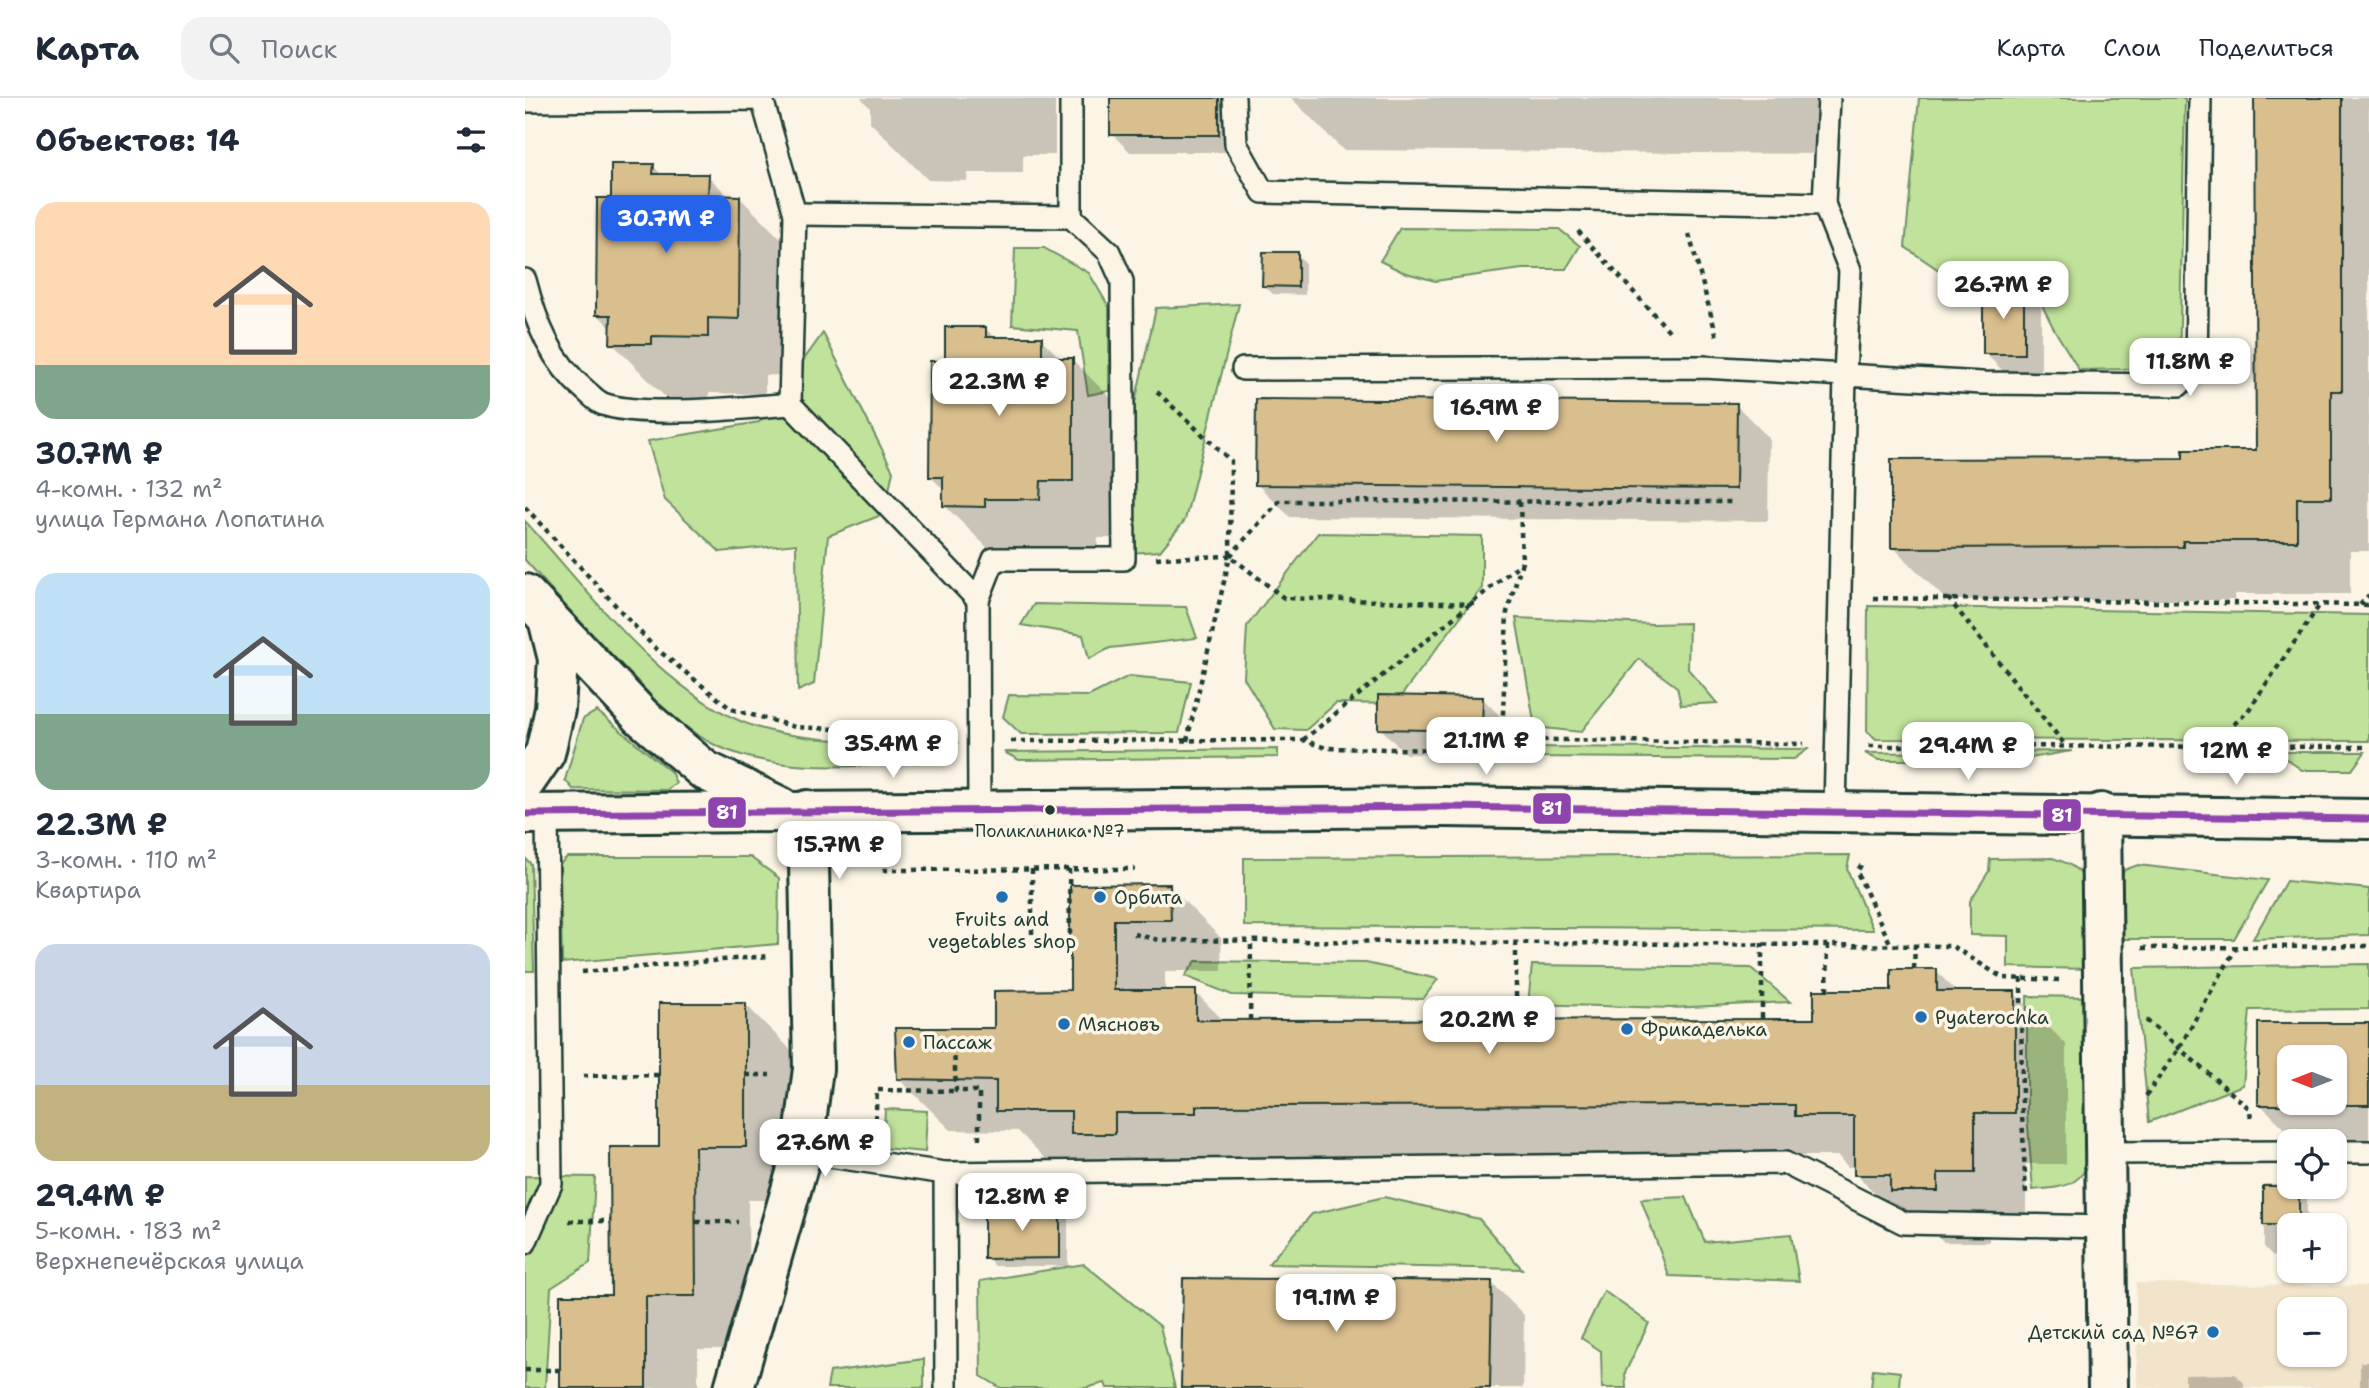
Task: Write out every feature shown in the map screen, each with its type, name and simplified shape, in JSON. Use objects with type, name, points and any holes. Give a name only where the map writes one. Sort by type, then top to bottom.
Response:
[{"type":"street","points":[[537,607],[642,718],[704,770],[798,810]]},
{"type":"street","points":[[525,782],[545,753],[555,709],[558,659],[537,607]]},
{"type":"street","points":[[536,814],[1445,807],[2101,813],[2369,819]]},
{"type":"street","points":[[734,1388],[802,1152],[813,1069],[812,954],[798,810]]},
{"type":"street","points":[[2101,813],[2108,1388]]},
{"type":"lane","points":[[1070,217],[1071,98]]},
{"type":"lane","points":[[1234,98],[1236,144],[1263,192],[1824,204]]},
{"type":"lane","points":[[1829,98],[1824,204],[1850,270],[1835,810]]},
{"type":"lane","points":[[1243,369],[1703,367],[1982,383],[2179,385],[2196,366],[2200,98]]},
{"type":"lane","points":[[525,101],[762,99],[795,214],[790,404],[978,600]]},
{"type":"lane","points":[[795,214],[1070,217],[1109,252],[1122,281],[1124,559],[994,559],[978,600],[979,809]]},
{"type":"lane","points":[[525,280],[537,324],[565,374],[601,403],[629,409],[739,409],[790,404]]},
{"type":"lane","points":[[525,1243],[551,1184],[549,976],[536,814]]},
{"type":"lane","points":[[802,1152],[946,1173],[1785,1163],[1904,1223],[2108,1227]]},
{"type":"lane","points":[[2107,1153],[2277,1152]]},
{"type":"lane","points":[[2347,1152],[2369,1152]]},
{"type":"lane","points":[[946,1173],[946,1388]]},
{"type":"path","points":[[1547,198],[1703,367]]},
{"type":"path","points":[[1680,201],[1725,368]]},
{"type":"path","points":[[1124,362],[1231,461],[1230,556],[1187,741]]},
{"type":"path","points":[[1230,556],[1279,501],[1734,502]]},
{"type":"path","points":[[1520,502],[1522,562],[1507,612],[1502,739],[1837,746],[2369,747]]},
{"type":"path","points":[[1124,559],[1230,556],[1284,598],[1474,604]]},
{"type":"path","points":[[1303,740],[1474,604],[1522,562]]},
{"type":"path","points":[[1841,593],[1861,598],[2369,605]]},
{"type":"path","points":[[2359,605],[2369,595]]},
{"type":"path","points":[[1948,598],[2065,746]]},
{"type":"path","points":[[2211,746],[2248,711],[2319,605]]},
{"type":"path","points":[[884,733],[884,764]]},
{"type":"path","points":[[885,858],[885,870],[1135,869]]},
{"type":"path","points":[[1861,865],[1857,872],[1891,943]]},
{"type":"path","points":[[1032,869],[1033,935]]},
{"type":"path","points":[[1069,869],[1070,934]]},
{"type":"path","points":[[1134,934],[1159,940],[1915,944],[1952,946],[2003,978],[2021,978],[2237,947],[2369,946]]},
{"type":"path","points":[[1250,1020],[1251,940]]},
{"type":"path","points":[[1516,942],[1516,1019]]},
{"type":"path","points":[[1762,943],[1762,1019]]},
{"type":"path","points":[[1827,990],[1828,943]]},
{"type":"path","points":[[1914,969],[1915,944]]},
{"type":"path","points":[[2144,1099],[2179,1048],[2237,947]]},
{"type":"path","points":[[549,976],[812,954]]},
{"type":"path","points":[[2104,965],[2179,1048],[2250,1109],[2252,1132]]},
{"type":"path","points":[[2021,978],[2022,1115],[2028,1226]]},
{"type":"path","points":[[954,1047],[955,1091]]},
{"type":"path","points":[[550,1076],[659,1075]]},
{"type":"path","points":[[746,1075],[783,1075]]},
{"type":"path","points":[[877,1090],[979,1091],[979,1173]]},
{"type":"path","points":[[696,1222],[738,1222]]},
{"type":"path","points":[[525,1370],[560,1370]]},
{"type":"shaded area","name":"Детский сад №67","points":[[2136,1283],[2369,1286],[2369,1388],[2137,1388]]},
{"type":"green space","points":[[1919,98],[2185,98],[2179,368],[2079,370],[2054,329],[2029,279],[1952,279],[1905,247]]},
{"type":"green space","points":[[1400,228],[1559,229],[1580,246],[1566,269],[1522,269],[1435,281],[1403,272],[1380,261]]},
{"type":"green space","points":[[1015,248],[1044,248],[1089,273],[1109,307],[1109,391],[1088,395],[1078,331],[1012,325]]},
{"type":"green space","points":[[1239,304],[1185,520],[1160,551],[1129,553],[1132,416],[1156,308]]},
{"type":"green space","points":[[823,333],[893,471],[884,514],[828,536],[814,684],[798,691],[796,544],[720,552],[665,500],[648,441],[759,422]]},
{"type":"green space","points":[[525,521],[630,639],[691,692],[723,713],[756,727],[803,737],[957,743],[942,761],[827,767],[769,762],[715,745],[690,730],[640,687],[525,560]]},
{"type":"green space","points":[[1318,533],[1482,536],[1482,588],[1395,704],[1336,703],[1306,730],[1275,729],[1244,678],[1247,626]]},
{"type":"green space","points":[[1034,604],[1186,607],[1197,638],[1110,648],[1089,659],[1083,635],[1021,625]]},
{"type":"green space","points":[[1868,606],[2369,615],[2369,741],[1876,739],[1867,731]]},
{"type":"green space","points":[[1516,618],[1689,623],[1688,669],[1717,703],[1681,705],[1677,687],[1639,659],[1581,732],[1535,727]]},
{"type":"green space","points":[[1129,676],[1191,682],[1179,733],[1021,734],[1003,717],[1009,695],[1089,696]]},
{"type":"green space","points":[[597,711],[671,772],[676,783],[667,790],[573,789],[565,780],[583,719]]},
{"type":"green space","points":[[1528,747],[1808,749],[1794,759],[1523,757]]},
{"type":"green space","points":[[1278,749],[1278,757],[1019,760],[1004,752]]},
{"type":"green space","points":[[2072,751],[2018,760],[1878,760],[1865,753]]},
{"type":"green space","points":[[2276,752],[2365,752],[2352,770],[2302,770]]},
{"type":"green space","points":[[1850,855],[1847,869],[1873,930],[1244,926],[1244,858]]},
{"type":"green space","points":[[567,857],[750,857],[779,878],[778,944],[562,963],[560,864]]},
{"type":"green space","points":[[525,858],[531,864],[534,971],[525,971]]},
{"type":"green space","points":[[2053,858],[2076,869],[2086,883],[2091,920],[2090,969],[2008,967],[2008,936],[1970,935],[1970,901],[1989,871],[1990,859]]},
{"type":"green space","points":[[2138,865],[2268,880],[2234,939],[2121,939],[2120,884],[2124,870]]},
{"type":"green space","points":[[2286,881],[2369,889],[2369,935],[2253,939]]},
{"type":"green space","points":[[1196,961],[1366,963],[1438,979],[1423,999],[1232,995],[1185,976]]},
{"type":"green space","points":[[2369,964],[2369,1009],[2250,1010],[2243,1085],[2149,1122],[2134,968]]},
{"type":"green space","points":[[1532,965],[1751,968],[1790,1002],[1672,1008],[1528,1004]]},
{"type":"green space","points":[[2027,996],[2090,997],[2092,1156],[2076,1180],[2062,1186],[2033,1190],[2027,1114]]},
{"type":"green space","points":[[885,1109],[927,1111],[925,1152],[883,1148]]},
{"type":"green space","points":[[525,1176],[595,1177],[590,1263],[551,1288],[545,1388],[525,1388]]},
{"type":"green space","points":[[1384,1197],[1479,1219],[1522,1269],[1268,1264],[1312,1214]]},
{"type":"green space","points":[[1686,1197],[1705,1242],[1791,1234],[1799,1281],[1669,1276],[1641,1199]]},
{"type":"green space","points":[[1084,1264],[1160,1326],[1175,1388],[1107,1388],[1105,1383],[1085,1388],[1001,1388],[981,1376],[980,1281]]},
{"type":"green space","points":[[1604,1291],[1649,1323],[1625,1373],[1626,1388],[1602,1388],[1601,1351],[1581,1338]]},
{"type":"green space","points":[[924,1359],[924,1388],[827,1388],[830,1372]]},
{"type":"green space","points":[[1873,1369],[1900,1372],[1899,1388],[1871,1388]]},
{"type":"building","points":[[1110,98],[1219,98],[1219,135],[1110,135]]},
{"type":"building","points":[[2254,98],[2342,98],[2342,391],[2331,391],[2331,498],[2297,498],[2297,541],[2183,541],[2183,547],[1891,548],[1891,459],[2183,458],[2183,450],[2256,450]]},
{"type":"building","points":[[611,164],[654,164],[653,174],[709,174],[708,195],[740,196],[739,319],[708,318],[708,337],[652,336],[652,344],[610,344],[611,315],[596,315],[597,198],[611,198]]},
{"type":"building","points":[[1263,252],[1298,252],[1298,287],[1262,286]]},
{"type":"building","points":[[1983,288],[2024,288],[2024,354],[1983,354]]},
{"type":"building","points":[[945,327],[986,327],[986,337],[1042,337],[1042,358],[1073,358],[1073,481],[1041,481],[1040,499],[985,499],[985,507],[943,506],[943,477],[929,477],[930,361],[945,361]]},
{"type":"building","points":[[1256,399],[1737,403],[1736,489],[1255,485]]},
{"type":"building","points":[[1378,695],[1483,697],[1482,731],[1378,729]]},
{"type":"building","points":[[1170,884],[1171,920],[1114,920],[1114,990],[1196,990],[1196,1020],[1814,1019],[1814,990],[1891,990],[1891,969],[1937,969],[1937,991],[2015,991],[2015,1113],[1975,1113],[1975,1173],[1938,1173],[1938,1191],[1890,1191],[1890,1175],[1854,1175],[1854,1116],[1795,1116],[1795,1105],[1196,1106],[1196,1113],[1115,1113],[1115,1134],[1071,1134],[1071,1111],[996,1111],[996,1081],[897,1079],[895,1028],[994,1028],[994,991],[1070,990],[1070,885]]},
{"type":"building","points":[[659,1003],[746,1003],[746,1147],[695,1147],[696,1296],[646,1296],[646,1388],[560,1388],[560,1295],[611,1295],[610,1147],[659,1147]]},
{"type":"building","points":[[2258,1023],[2369,1023],[2369,1105],[2347,1105],[2347,1045],[2277,1045],[2277,1105],[2258,1105]]},
{"type":"building","points":[[2263,1186],[2277,1186],[2277,1199],[2299,1199],[2299,1213],[2277,1213],[2277,1225],[2263,1225]]},
{"type":"building","points":[[984,1207],[1060,1207],[1060,1258],[984,1259]]},
{"type":"building","points":[[1183,1278],[1492,1281],[1490,1388],[1181,1388]]},
{"type":"transit line","name":"81","points":[[525,814],[1445,807],[2369,819]]},
{"type":"place","name":"Поликлиника №7","points":[[1050,810]]},
{"type":"place","name":"Fruits and vegetables shop","points":[[1002,897]]},
{"type":"place","name":"Орбита","points":[[1100,897]]},
{"type":"place","name":"Pyaterochka","points":[[1921,1017]]},
{"type":"place","name":"Мясновъ","points":[[1064,1024]]},
{"type":"place","name":"Фрикаделька","points":[[1627,1029]]},
{"type":"place","name":"Пассаж","points":[[909,1042]]},
{"type":"place","name":"Детский сад №67","points":[[2213,1332]]}]
